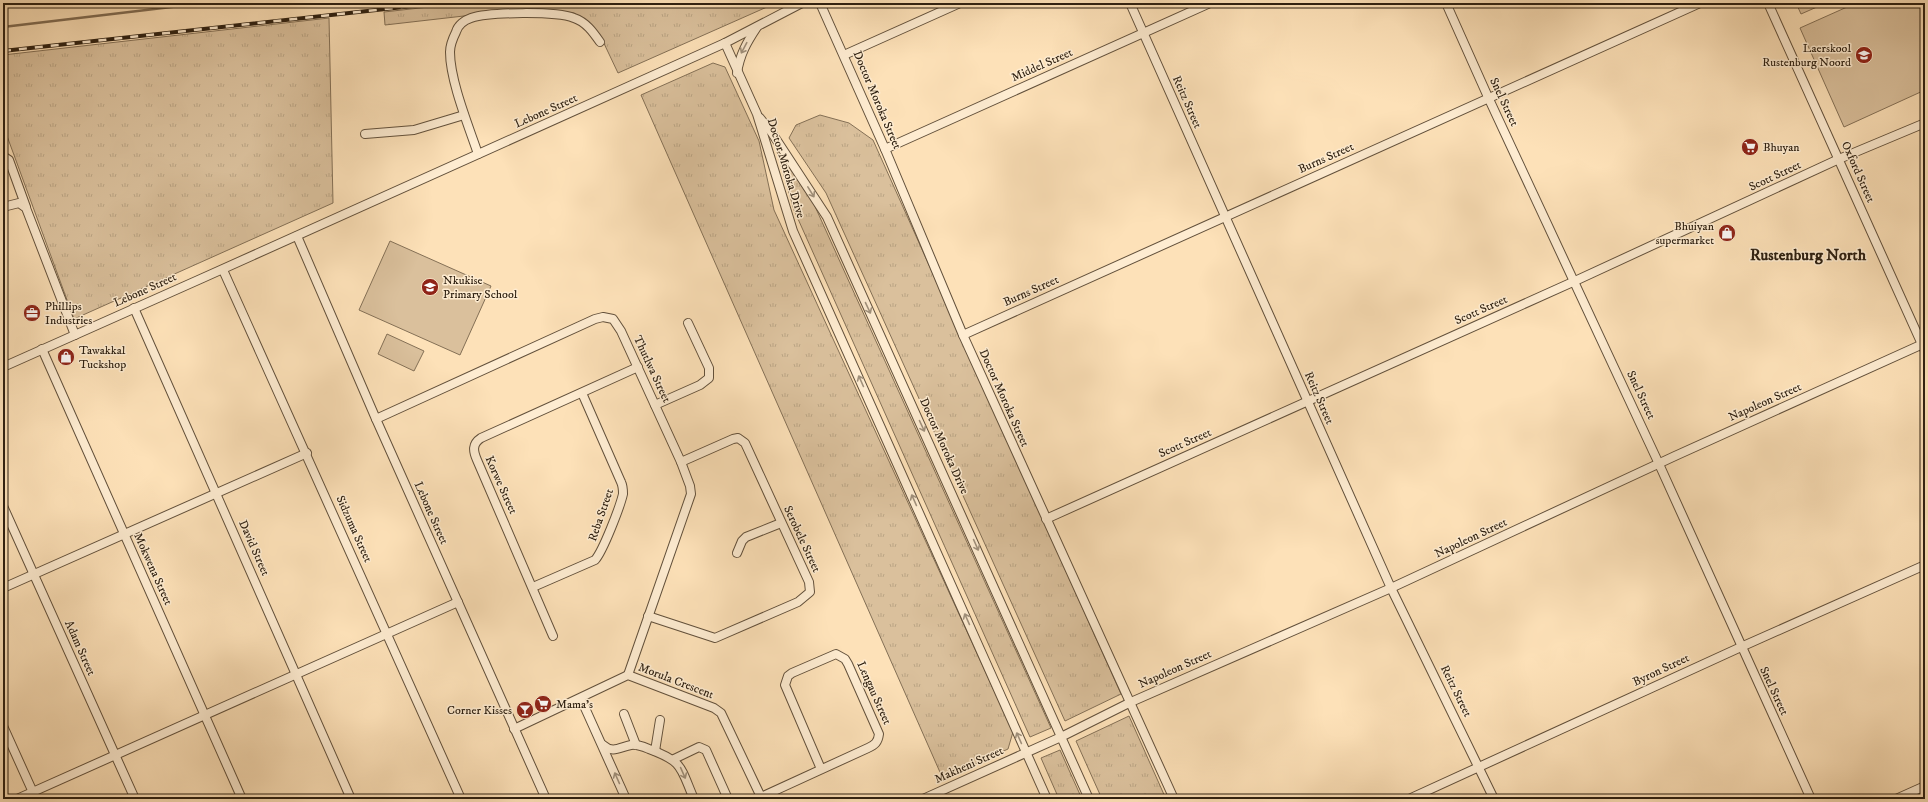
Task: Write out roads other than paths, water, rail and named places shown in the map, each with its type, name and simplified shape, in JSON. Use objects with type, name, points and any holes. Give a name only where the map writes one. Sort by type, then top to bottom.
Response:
[{"type":"street","name":"Lebone Street","points":[[3,367],[223,270],[725,43],[802,3]]},
{"type":"street","name":"Doctor Moroka Street","points":[[820,3],[885,149],[963,335],[1174,799]]},
{"type":"street","points":[[844,55],[960,3]]},
{"type":"street","name":"Reitz Street","points":[[1130,3],[1391,588],[1480,767],[1494,799]]},
{"type":"street","name":"Middel Street","points":[[885,149],[1210,3]]},
{"type":"street","name":"Snel Street","points":[[1446,3],[1488,97],[1659,464],[1811,799]]},
{"type":"street","name":"Burns Street","points":[[963,335],[1488,97],[1700,3]]},
{"type":"street","name":"Oxford Street","points":[[1768,3],[1924,346]]},
{"type":"street","points":[[478,154],[464,115],[454,76],[450,51],[457,28],[467,20],[473,18],[539,12],[562,14],[584,22],[600,42]]},
{"type":"street","points":[[737,73],[742,52],[758,26]]},
{"type":"street","name":"Doctor Moroka Drive","points":[[725,43],[737,73],[757,114],[793,231],[1047,799]]},
{"type":"street","name":"Doctor Moroka Drive","points":[[757,114],[772,133],[827,217],[1089,799]]},
{"type":"street","points":[[365,134],[414,130],[464,115]]},
{"type":"street","name":"Scott Street","points":[[1046,519],[1575,281],[1840,159],[1925,123]]},
{"type":"street","points":[[3,156],[9,160],[75,335]]},
{"type":"street","points":[[3,207],[19,203],[26,208]]},
{"type":"street","name":"Lebone Street","points":[[298,236],[376,419],[546,799]]},
{"type":"street","name":"Sidzuma Street","points":[[223,270],[307,453],[461,799]]},
{"type":"street","name":"David Street","points":[[134,308],[351,799]]},
{"type":"street","name":"Thutlwa Street","points":[[376,419],[603,317],[613,319],[617,324],[656,405],[681,462],[690,486],[691,494],[628,675]]},
{"type":"street","points":[[656,405],[700,385],[709,378],[709,368],[688,323]]},
{"type":"street","name":"Napoleon Street","points":[[1026,753],[1131,702],[1391,588],[1659,464],[1924,346]]},
{"type":"street","name":"Mokwena Street","points":[[42,349],[242,799]]},
{"type":"street","name":"Korwe Street","points":[[553,636],[477,460],[474,448],[476,441],[638,367]]},
{"type":"street","name":"Reba Street","points":[[533,587],[595,560],[601,552],[621,499],[623,487],[582,393]]},
{"type":"street","name":"Serobele Street","points":[[648,616],[716,638],[803,600],[810,592],[810,587],[749,448],[742,440],[734,439],[681,462]]},
{"type":"street","points":[[3,588],[307,453]]},
{"type":"street","name":"Adam Street","points":[[3,506],[135,799]]},
{"type":"street","points":[[737,554],[742,541],[746,537],[781,522]]},
{"type":"street","name":"Byron Street","points":[[1409,799],[1925,564]]},
{"type":"street","points":[[17,799],[34,795],[115,754],[458,602]]},
{"type":"street","name":"Lengau Street","points":[[761,798],[875,745],[879,734],[848,664],[845,659],[836,654],[788,676],[785,685],[821,769]]},
{"type":"street","name":"Morula Crescent","points":[[514,729],[581,699],[628,675],[714,708],[721,713],[761,798]]},
{"type":"street","points":[[581,699],[626,799]]},
{"type":"street","points":[[624,714],[636,745]]},
{"type":"street","points":[[655,751],[660,720]]},
{"type":"street","points":[[3,726],[34,795]]},
{"type":"street","points":[[602,745],[606,749],[616,750],[636,745],[674,759],[679,764],[694,799]]},
{"type":"street","points":[[674,759],[699,748],[706,750],[728,799]]},
{"type":"street","name":"Makheni Street","points":[[923,799],[1026,753]]},
{"type":"street","points":[[1896,799],[1925,786]]},
{"type":"waterway","points":[[3,27],[205,3]]},
{"type":"railway","points":[[3,51],[440,3]]},
{"type":"place","name":"Laerskool Rustenburg Noord","points":[[1864,55]]},
{"type":"place","name":"Bhuyan","points":[[1750,147]]},
{"type":"place","name":"Bhuiyan supermarket","points":[[1727,233]]},
{"type":"place","name":"Nkukise Primary School","points":[[430,287]]},
{"type":"place","name":"Phillips Industries","points":[[32,313]]},
{"type":"place","name":"Tawakkal Tuckshop","points":[[66,357]]},
{"type":"place","name":"Mama's","points":[[543,704]]},
{"type":"place","name":"Corner Kisses","points":[[525,710]]},
{"type":"district","name":"Rustenburg North","points":[[1808,255]]}]
